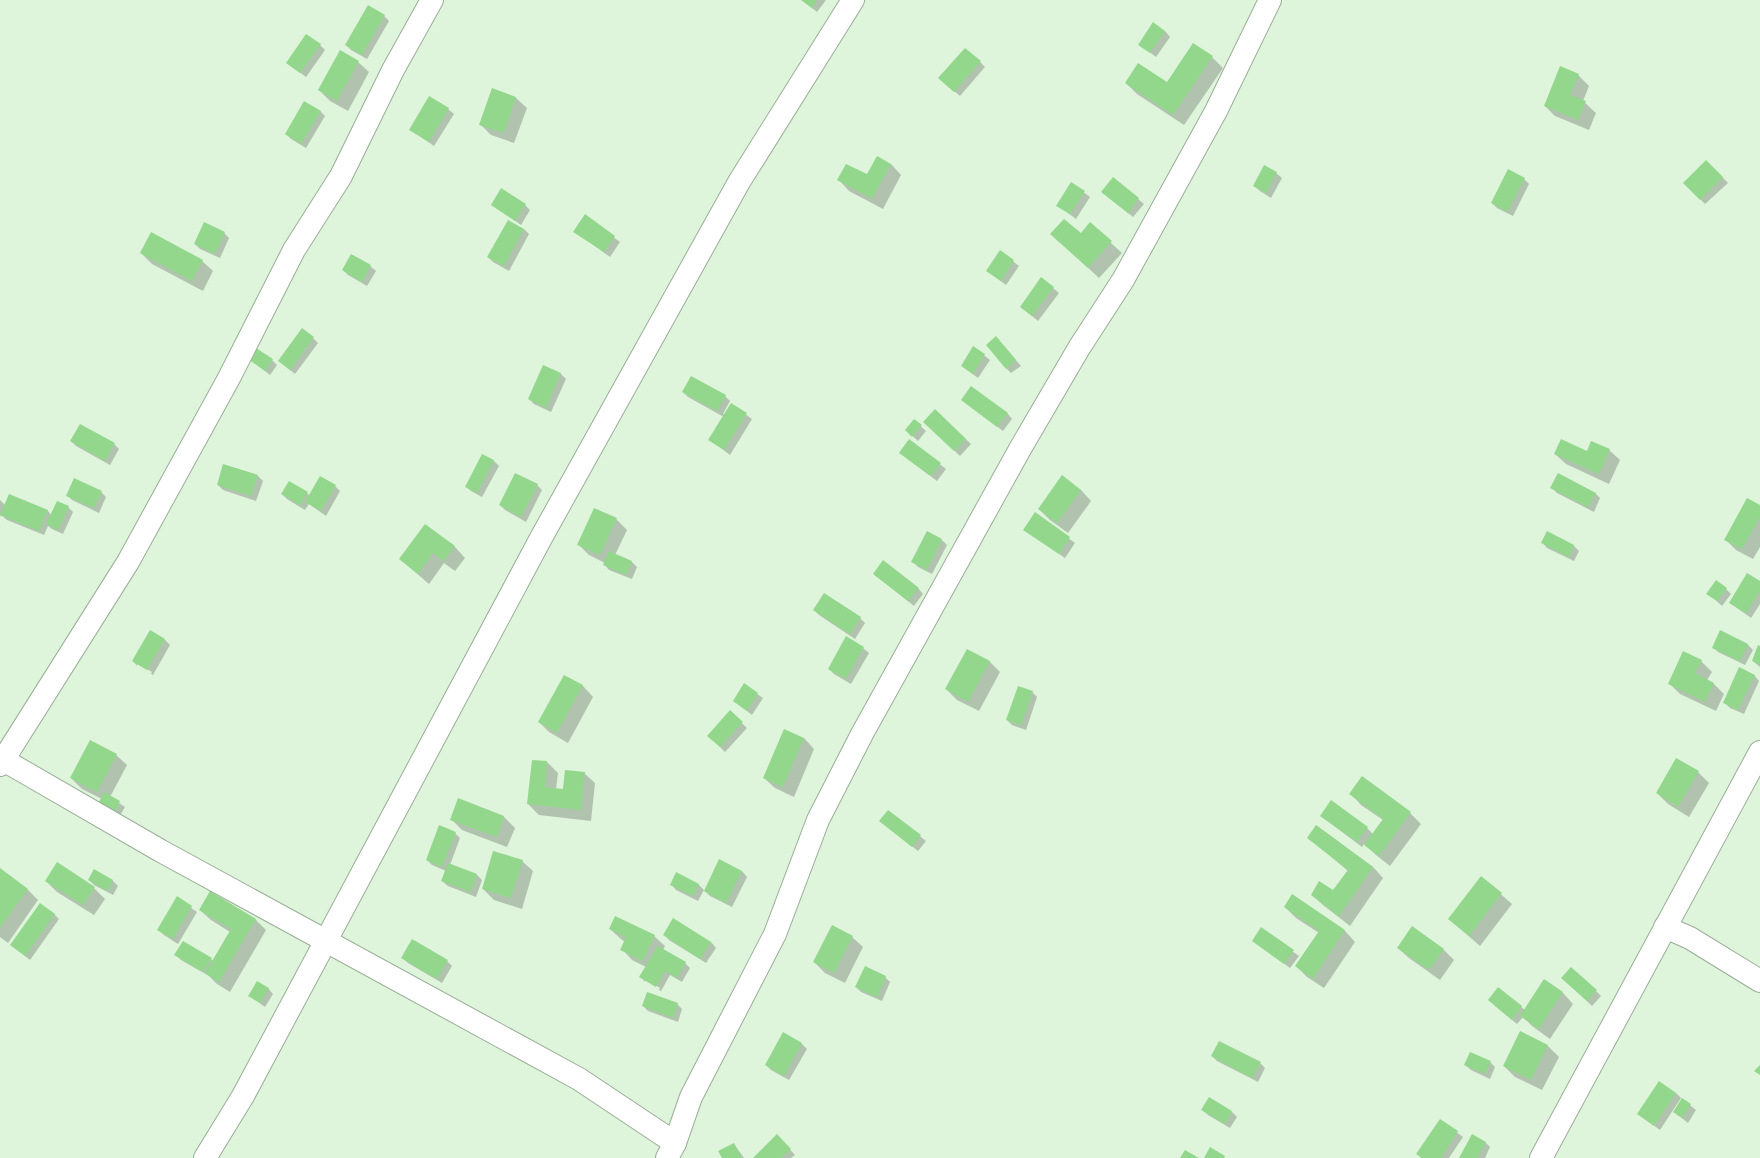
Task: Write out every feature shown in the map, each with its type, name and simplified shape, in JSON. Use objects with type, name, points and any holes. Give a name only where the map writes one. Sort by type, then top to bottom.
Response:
[{"type":"street","points":[[432,0],[393,70],[341,176],[294,250],[229,378],[128,562],[1,761],[154,847],[579,1079],[671,1150],[691,1097],[774,934],[818,820],[862,734],[1020,449],[1079,348],[1134,260],[1216,111],[1270,0]]},
{"type":"street","points":[[206,1158],[243,1096],[541,538],[739,182],[853,0]]},
{"type":"street","points":[[1541,1158],[1760,752]]},
{"type":"street","points":[[1665,927],[1690,938],[1760,981]]},
{"type":"building","points":[[801,0],[817,0],[812,8]]},
{"type":"building","points":[[368,5],[385,15],[362,55],[345,45]]},
{"type":"building","points":[[1153,22],[1165,31],[1150,53],[1138,45]]},
{"type":"building","points":[[306,34],[321,44],[300,73],[286,63]]},
{"type":"building","points":[[1193,43],[1213,56],[1173,115],[1125,83],[1138,63],[1167,82]]},
{"type":"building","points":[[965,48],[981,61],[954,92],[938,78]]},
{"type":"building","points":[[340,50],[359,61],[337,101],[318,90]]},
{"type":"building","points":[[1560,66],[1579,74],[1570,95],[1586,101],[1578,120],[1544,106]]},
{"type":"building","points":[[492,88],[516,97],[504,133],[479,125]]},
{"type":"building","points":[[429,96],[449,108],[429,142],[409,130]]},
{"type":"building","points":[[304,101],[321,111],[301,144],[285,134]]},
{"type":"building","points":[[877,156],[891,164],[872,199],[837,180],[846,164],[867,174]]},
{"type":"building","points":[[1706,160],[1723,177],[1700,200],[1683,183]]},
{"type":"building","points":[[1264,165],[1277,172],[1266,193],[1253,186]]},
{"type":"building","points":[[1508,169],[1525,178],[1507,212],[1491,203]]},
{"type":"building","points":[[1113,177],[1139,198],[1128,213],[1101,192]]},
{"type":"building","points":[[1071,182],[1085,191],[1070,214],[1056,206]]},
{"type":"building","points":[[501,188],[526,204],[515,221],[491,205]]},
{"type":"building","points":[[585,214],[615,236],[604,252],[573,232]]},
{"type":"building","points":[[1064,219],[1081,233],[1090,222],[1112,241],[1088,268],[1050,234]]},
{"type":"building","points":[[508,220],[524,229],[504,266],[487,257]]},
{"type":"building","points":[[204,222],[225,232],[215,254],[194,244]]},
{"type":"building","points":[[151,232],[203,260],[192,281],[140,253]]},
{"type":"building","points":[[1000,250],[1014,260],[1001,281],[986,271]]},
{"type":"building","points":[[351,254],[371,265],[362,282],[342,270]]},
{"type":"building","points":[[1041,277],[1054,287],[1032,316],[1020,307]]},
{"type":"building","points":[[302,328],[314,337],[290,370],[278,361]]},
{"type":"building","points":[[996,336],[1016,360],[1006,369],[986,345]]},
{"type":"building","points":[[253,346],[273,359],[265,371],[245,357]]},
{"type":"building","points":[[973,346],[985,354],[973,374],[961,366]]},
{"type":"building","points":[[543,365],[561,373],[546,408],[528,399]]},
{"type":"building","points":[[691,376],[726,395],[717,411],[682,392]]},
{"type":"building","points":[[971,386],[1008,413],[997,427],[961,400]]},
{"type":"building","points":[[731,403],[747,413],[724,450],[708,440]]},
{"type":"building","points":[[935,409],[966,439],[954,451],[923,422]]},
{"type":"building","points":[[914,419],[922,425],[912,437],[905,430]]},
{"type":"building","points":[[80,424],[115,443],[105,461],[70,441]]},
{"type":"building","points":[[909,439],[941,463],[931,476],[899,453]]},
{"type":"building","points":[[1561,439],[1587,451],[1591,441],[1610,449],[1599,474],[1554,454]]},
{"type":"building","points":[[482,454],[494,460],[477,493],[465,487]]},
{"type":"building","points":[[223,464],[258,475],[251,496],[217,485]]},
{"type":"building","points":[[515,473],[538,484],[521,517],[499,505]]},
{"type":"building","points":[[1558,473],[1596,493],[1588,507],[1550,488]]},
{"type":"building","points":[[1062,475],[1081,490],[1057,523],[1038,509]]},
{"type":"building","points":[[320,476],[336,485],[321,511],[305,502]]},
{"type":"building","points":[[74,478],[102,491],[94,508],[66,496]]},
{"type":"building","points":[[289,481],[308,492],[300,505],[281,494]]},
{"type":"building","points":[[9,494],[48,510],[39,531],[0,515]]},
{"type":"building","points":[[1747,498],[1760,505],[1760,517],[1742,549],[1724,540]]},
{"type":"building","points":[[57,501],[69,506],[58,530],[46,524]]},
{"type":"building","points":[[594,508],[617,518],[600,555],[577,545]]},
{"type":"building","points":[[1035,512],[1070,537],[1059,554],[1023,530]]},
{"type":"building","points":[[425,524],[455,546],[444,561],[433,553],[418,574],[399,559]]},
{"type":"building","points":[[927,531],[942,539],[927,570],[911,562]]},
{"type":"building","points":[[1547,531],[1574,545],[1569,557],[1541,543]]},
{"type":"building","points":[[609,551],[632,561],[626,575],[603,565]]},
{"type":"building","points":[[883,560],[919,588],[908,601],[873,574]]},
{"type":"building","points":[[1747,573],[1760,581],[1760,591],[1746,613],[1729,603]]},
{"type":"building","points":[[1716,580],[1727,588],[1717,601],[1706,594]]},
{"type":"building","points":[[824,593],[861,617],[850,634],[813,610]]},
{"type":"building","points":[[150,630],[165,639],[147,670],[132,661]]},
{"type":"building","points":[[1720,630],[1748,644],[1740,661],[1712,648]]},
{"type":"building","points":[[846,636],[864,647],[846,679],[828,669]]},
{"type":"building","points":[[1758,645],[1760,646],[1760,665],[1752,661]]},
{"type":"building","points":[[967,649],[990,661],[968,702],[945,689]]},
{"type":"building","points":[[1683,651],[1702,660],[1695,673],[1714,683],[1705,702],[1668,684]]},
{"type":"building","points":[[1739,667],[1755,675],[1738,710],[1723,703]]},
{"type":"building","points":[[564,675],[583,685],[557,733],[538,722]]},
{"type":"building","points":[[744,683],[758,693],[747,711],[733,701]]},
{"type":"building","points":[[1018,686],[1033,691],[1021,725],[1006,720]]},
{"type":"building","points":[[730,710],[743,722],[720,747],[707,736]]},
{"type":"building","points":[[784,729],[804,738],[783,787],[763,778]]},
{"type":"building","points":[[90,740],[117,754],[97,792],[70,778]]},
{"type":"building","points":[[1676,758],[1699,771],[1678,807],[1656,793]]},
{"type":"building","points":[[532,760],[547,761],[545,787],[563,789],[565,770],[585,772],[581,810],[527,804]]},
{"type":"building","points":[[1362,776],[1411,812],[1379,856],[1364,845],[1383,819],[1349,794]]},
{"type":"building","points":[[104,792],[120,801],[113,815],[97,806]]},
{"type":"building","points":[[458,798],[504,816],[497,837],[450,820]]},
{"type":"building","points":[[1331,800],[1368,827],[1357,842],[1320,816]]},
{"type":"building","points":[[888,810],[921,835],[912,847],[879,821]]},
{"type":"building","points":[[439,825],[456,832],[442,867],[426,860]]},
{"type":"building","points":[[1316,825],[1373,867],[1339,916],[1311,895],[1319,881],[1333,890],[1348,870],[1307,838]]},
{"type":"building","points":[[493,851],[523,860],[511,898],[482,889]]},
{"type":"building","points":[[719,859],[742,871],[726,903],[704,891]]},
{"type":"building","points":[[57,862],[95,887],[83,905],[45,881]]},
{"type":"building","points":[[448,863],[477,874],[471,892],[441,881]]},
{"type":"building","points":[[0,868],[28,889],[0,928]]},
{"type":"building","points":[[94,869],[113,880],[108,891],[88,880]]},
{"type":"building","points":[[676,872],[699,884],[693,896],[670,885]]},
{"type":"building","points":[[1481,876],[1502,893],[1469,936],[1448,919]]},
{"type":"building","points":[[210,891],[256,919],[219,982],[205,973],[231,929],[199,910]]},
{"type":"building","points":[[1292,894],[1345,930],[1313,979],[1295,966],[1319,931],[1284,907]]},
{"type":"building","points":[[177,896],[192,906],[173,939],[157,930]]},
{"type":"building","points":[[40,903],[55,914],[25,956],[10,945]]},
{"type":"building","points":[[615,916],[655,935],[643,961],[620,950],[626,937],[609,929]]},
{"type":"building","points":[[673,918],[711,942],[700,959],[663,935]]},
{"type":"building","points":[[832,925],[853,936],[834,973],[813,962]]},
{"type":"building","points":[[1412,926],[1444,949],[1429,970],[1397,948]]},
{"type":"building","points":[[1261,927],[1294,950],[1284,964],[1252,941]]},
{"type":"building","points":[[412,939],[448,960],[437,979],[401,958]]},
{"type":"building","points":[[183,941],[212,958],[203,972],[174,955]]},
{"type":"building","points":[[658,946],[686,962],[677,978],[665,971],[656,987],[639,977]]},
{"type":"building","points":[[865,966],[886,976],[877,997],[855,987]]},
{"type":"building","points":[[1571,967],[1597,990],[1587,1001],[1561,978]]},
{"type":"building","points":[[1544,979],[1563,992],[1539,1029],[1520,1016]]},
{"type":"building","points":[[257,981],[269,988],[260,1003],[248,996]]},
{"type":"building","points":[[1498,987],[1522,1006],[1512,1020],[1488,1000]]},
{"type":"building","points":[[647,992],[678,1003],[673,1018],[642,1006]]},
{"type":"building","points":[[1520,1031],[1548,1045],[1531,1080],[1503,1066]]},
{"type":"building","points":[[783,1032],[802,1043],[784,1076],[765,1065]]},
{"type":"building","points":[[1219,1041],[1261,1062],[1252,1078],[1211,1056]]},
{"type":"building","points":[[1470,1052],[1491,1061],[1485,1074],[1464,1065]]},
{"type":"building","points":[[1760,1065],[1760,1075],[1754,1071]]},
{"type":"building","points":[[1659,1081],[1676,1093],[1654,1126],[1637,1114]]},
{"type":"building","points":[[1209,1097],[1232,1111],[1225,1124],[1201,1110]]},
{"type":"building","points":[[1682,1098],[1691,1104],[1682,1118],[1673,1112]]},
{"type":"building","points":[[1440,1119],[1458,1131],[1441,1158],[1422,1158],[1416,1154]]},
{"type":"building","points":[[777,1134],[791,1149],[781,1158],[753,1158]]},
{"type":"building","points":[[1472,1134],[1486,1142],[1477,1158],[1459,1158]]},
{"type":"building","points":[[734,1143],[742,1158],[722,1158],[718,1151]]},
{"type":"building","points":[[1210,1147],[1225,1156],[1224,1158],[1204,1158]]},
{"type":"building","points":[[1185,1150],[1199,1158],[1180,1158]]}]
